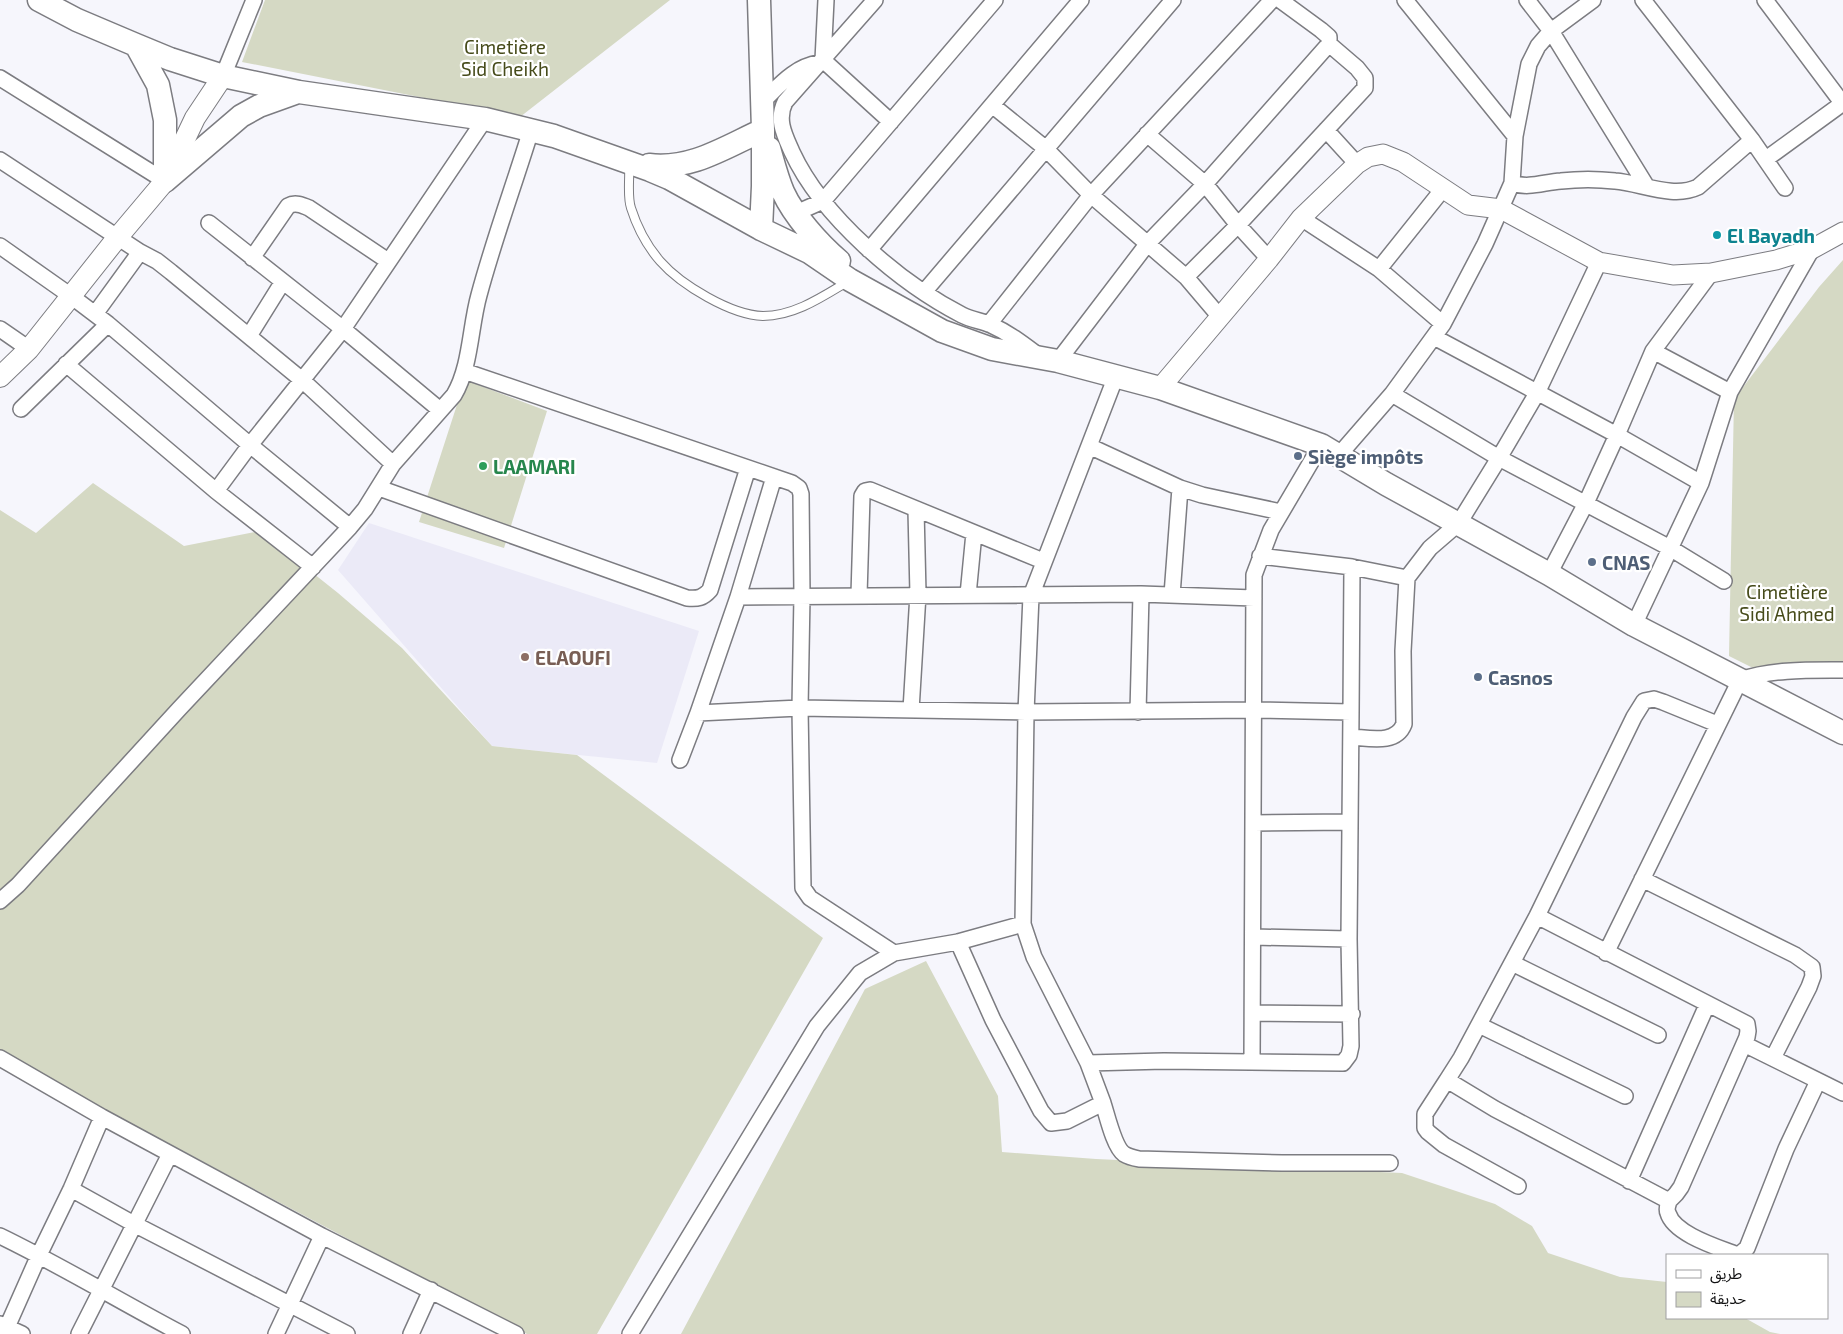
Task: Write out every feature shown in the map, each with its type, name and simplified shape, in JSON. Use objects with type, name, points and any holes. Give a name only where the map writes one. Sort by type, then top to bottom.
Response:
[{"type":"main road","points":[[39,0],[77,20],[136,45],[170,59],[223,76],[299,92],[484,119],[531,130],[629,162],[669,178],[760,229],[808,252],[850,280],[942,332],[992,349],[1050,359],[1160,388],[1330,450],[1386,484],[1549,574],[1634,625],[1843,732]]},
{"type":"main road","points":[[759,0],[763,130],[763,186],[760,229]]},
{"type":"main road","points":[[136,45],[158,85],[165,120],[165,181]]},
{"type":"main road","points":[[165,181],[195,118],[223,76]]},
{"type":"main road","points":[[0,377],[29,349],[165,181],[241,116],[259,106],[299,92]]},
{"type":"main road","points":[[629,162],[664,166],[682,165],[709,156],[763,130]]},
{"type":"main road","points":[[763,130],[784,193],[796,213],[828,252],[882,297]]},
{"type":"street","points":[[223,76],[254,0]]},
{"type":"street","points":[[822,61],[826,0]]},
{"type":"street","points":[[875,0],[785,102],[780,116],[784,135],[798,165],[823,201],[869,250],[924,292],[961,315],[974,321],[989,324],[1050,359],[1148,243],[1205,184],[1330,44]]},
{"type":"street","points":[[796,213],[823,201],[995,0]]},
{"type":"street","points":[[869,250],[1080,0]]},
{"type":"street","points":[[924,292],[1173,0]]},
{"type":"street","points":[[989,324],[1092,195],[1272,0]]},
{"type":"street","points":[[1186,277],[1238,225],[1365,88],[1365,78],[1357,68],[1330,44],[1329,37],[1280,0]]},
{"type":"street","points":[[1405,0],[1515,136]]},
{"type":"street","points":[[1527,0],[1551,31],[1648,187]]},
{"type":"street","points":[[1252,1062],[1254,575],[1260,556],[1281,512],[1330,450],[1392,394],[1443,324],[1485,244],[1512,183],[1515,136],[1529,64],[1538,46],[1551,31],[1594,0]]},
{"type":"street","points":[[1643,0],[1752,140],[1786,188]]},
{"type":"street","points":[[1765,0],[1843,103],[1766,159]]},
{"type":"street","points":[[762,102],[792,73],[808,64],[822,61]]},
{"type":"street","points":[[822,61],[891,122]]},
{"type":"street","points":[[0,78],[165,181]]},
{"type":"street","points":[[992,105],[1045,148],[1092,195],[1186,277],[1220,317]]},
{"type":"street","points":[[216,491],[250,445],[343,329],[484,119]]},
{"type":"street","points":[[0,901],[18,885],[178,709],[350,527],[393,464],[454,395],[464,371],[479,293],[531,130]]},
{"type":"street","points":[[1326,130],[1357,164]]},
{"type":"street","points":[[1147,134],[1205,184],[1238,225],[1269,259]]},
{"type":"street","points":[[1512,183],[1528,186],[1560,181],[1615,180],[1681,192],[1689,191],[1698,187],[1752,140]]},
{"type":"street","points":[[1160,388],[1302,218],[1357,164],[1368,158],[1383,154],[1403,162],[1468,205],[1501,209],[1599,262],[1672,275],[1711,273],[1776,260],[1812,249],[1843,232]]},
{"type":"street","points":[[0,160],[167,269],[302,380],[393,464]]},
{"type":"street","points":[[1379,269],[1443,189]]},
{"type":"street","points":[[252,258],[288,206],[298,204],[309,208],[388,261]]},
{"type":"street","points":[[1302,218],[1379,269],[1443,324]]},
{"type":"street","points":[[209,223],[282,283],[343,329],[440,410]]},
{"type":"street","points":[[0,246],[72,296],[108,324],[350,527]]},
{"type":"street","points":[[1634,625],[1701,483],[1730,392],[1812,249]]},
{"type":"street","points":[[94,314],[140,252]]},
{"type":"street","points":[[1351,737],[1389,738],[1401,731],[1404,724],[1403,651],[1406,578],[1430,548],[1459,524],[1500,458],[1537,393],[1599,262]]},
{"type":"street","points":[[1549,574],[1586,502],[1653,351],[1711,273]]},
{"type":"street","points":[[249,336],[282,283]]},
{"type":"street","points":[[20,409],[108,324]]},
{"type":"street","points":[[0,329],[29,349]]},
{"type":"street","points":[[1434,337],[1617,435],[1701,483]]},
{"type":"street","points":[[1653,351],[1730,392]]},
{"type":"street","points":[[66,364],[216,491],[312,567]]},
{"type":"street","points":[[464,371],[792,483],[799,488],[801,494],[800,708],[803,888],[810,898],[894,953]]},
{"type":"street","points":[[1116,376],[1031,596],[1026,712],[1023,924],[1034,958],[1088,1063],[1118,1147],[1122,1153],[1139,1159],[1282,1163],[1390,1163]]},
{"type":"street","points":[[1392,394],[1500,458],[1670,548],[1724,581]]},
{"type":"street","points":[[1088,446],[1180,488],[1281,512]]},
{"type":"street","points":[[378,488],[687,598],[696,599],[705,597],[710,590],[748,468]]},
{"type":"street","points":[[680,760],[738,597],[774,477]]},
{"type":"street","points":[[1172,595],[1180,488]]},
{"type":"street","points":[[859,595],[862,496],[865,491],[870,490],[1043,561]]},
{"type":"street","points":[[911,710],[918,594],[916,510]]},
{"type":"street","points":[[968,595],[974,533]]},
{"type":"street","points":[[1260,556],[1352,567],[1406,578]]},
{"type":"street","points":[[1088,1063],[1343,1063],[1349,1055],[1352,1014],[1349,939],[1352,567]]},
{"type":"street","points":[[738,597],[918,594],[1031,596],[1141,594],[1254,598]]},
{"type":"street","points":[[1138,712],[1141,594]]},
{"type":"street","points":[[1606,952],[1740,680],[1759,674],[1843,670]]},
{"type":"street","points":[[1518,1186],[1444,1144],[1428,1132],[1425,1128],[1426,1114],[1454,1070],[1537,916],[1634,716],[1644,702],[1654,699],[1717,724]]},
{"type":"street","points":[[698,713],[800,708],[1026,712],[1254,710],[1351,712]]},
{"type":"street","points":[[1254,823],[1350,822]]},
{"type":"street","points":[[1642,879],[1795,955],[1812,967],[1813,976],[1809,987],[1773,1058]]},
{"type":"street","points":[[1537,916],[1747,1024],[1748,1031],[1744,1044],[1681,1187],[1669,1201],[1667,1208],[1669,1216],[1686,1233],[1735,1254],[1744,1252],[1786,1150],[1818,1081]]},
{"type":"street","points":[[630,1334],[817,1026],[860,973],[894,953],[958,942],[1023,924]]},
{"type":"street","points":[[1254,937],[1349,939]]},
{"type":"street","points":[[958,942],[993,1020],[1046,1119],[1051,1123],[1067,1121],[1103,1103]]},
{"type":"street","points":[[1512,963],[1658,1035]]},
{"type":"street","points":[[1629,1181],[1707,1005]]},
{"type":"street","points":[[1253,1013],[1352,1014]]},
{"type":"street","points":[[1479,1025],[1625,1096]]},
{"type":"street","points":[[1744,1044],[1843,1093]]},
{"type":"street","points":[[0,1058],[102,1117],[322,1236],[516,1334]]},
{"type":"street","points":[[1447,1080],[1494,1109],[1669,1201]]},
{"type":"street","points":[[8,1330],[39,1255],[71,1189],[102,1117]]},
{"type":"street","points":[[79,1334],[170,1154]]},
{"type":"street","points":[[71,1189],[134,1224],[347,1334]]},
{"type":"street","points":[[0,1236],[39,1255],[182,1334]]},
{"type":"street","points":[[276,1334],[322,1236]]},
{"type":"street","points":[[411,1334],[431,1290]]},
{"type":"lane","points":[[629,162],[630,206],[645,241],[661,262],[686,283],[711,300],[726,307],[763,316],[784,313],[816,301],[850,280]]},
{"type":"shaded area","points":[[369,523],[699,631],[657,763],[492,746],[338,570]]},
{"type":"green space","name":"Cimetière Sid Cheikh","points":[[265,0],[670,0],[520,117],[242,62]]},
{"type":"green space","name":"Cimetière Sidi Ahmed","points":[[1843,260],[1843,668],[1757,670],[1729,656],[1734,399],[1819,287]]},
{"type":"green space","name":"LAAMARI","points":[[465,380],[547,411],[504,548],[419,522]]},
{"type":"green space","points":[[93,483],[184,546],[260,531],[338,593],[402,648],[492,746],[577,755],[823,938],[597,1334],[527,1334],[0,1054],[0,510],[36,533]]},
{"type":"green space","points":[[926,961],[998,1096],[1002,1152],[1096,1159],[1402,1173],[1495,1204],[1532,1226],[1548,1253],[1620,1277],[1666,1282],[1666,1319],[1747,1319],[1770,1332],[1780,1334],[681,1334],[865,989]]},
{"type":"place","name":"El Bayadh","points":[[1717,235]]},
{"type":"place","name":"Siège impôts","points":[[1298,456]]},
{"type":"place","name":"LAAMARI","points":[[483,466]]},
{"type":"place","name":"CNAS","points":[[1592,562]]},
{"type":"place","name":"ELAOUFI","points":[[525,657]]},
{"type":"place","name":"Casnos","points":[[1478,677]]}]
